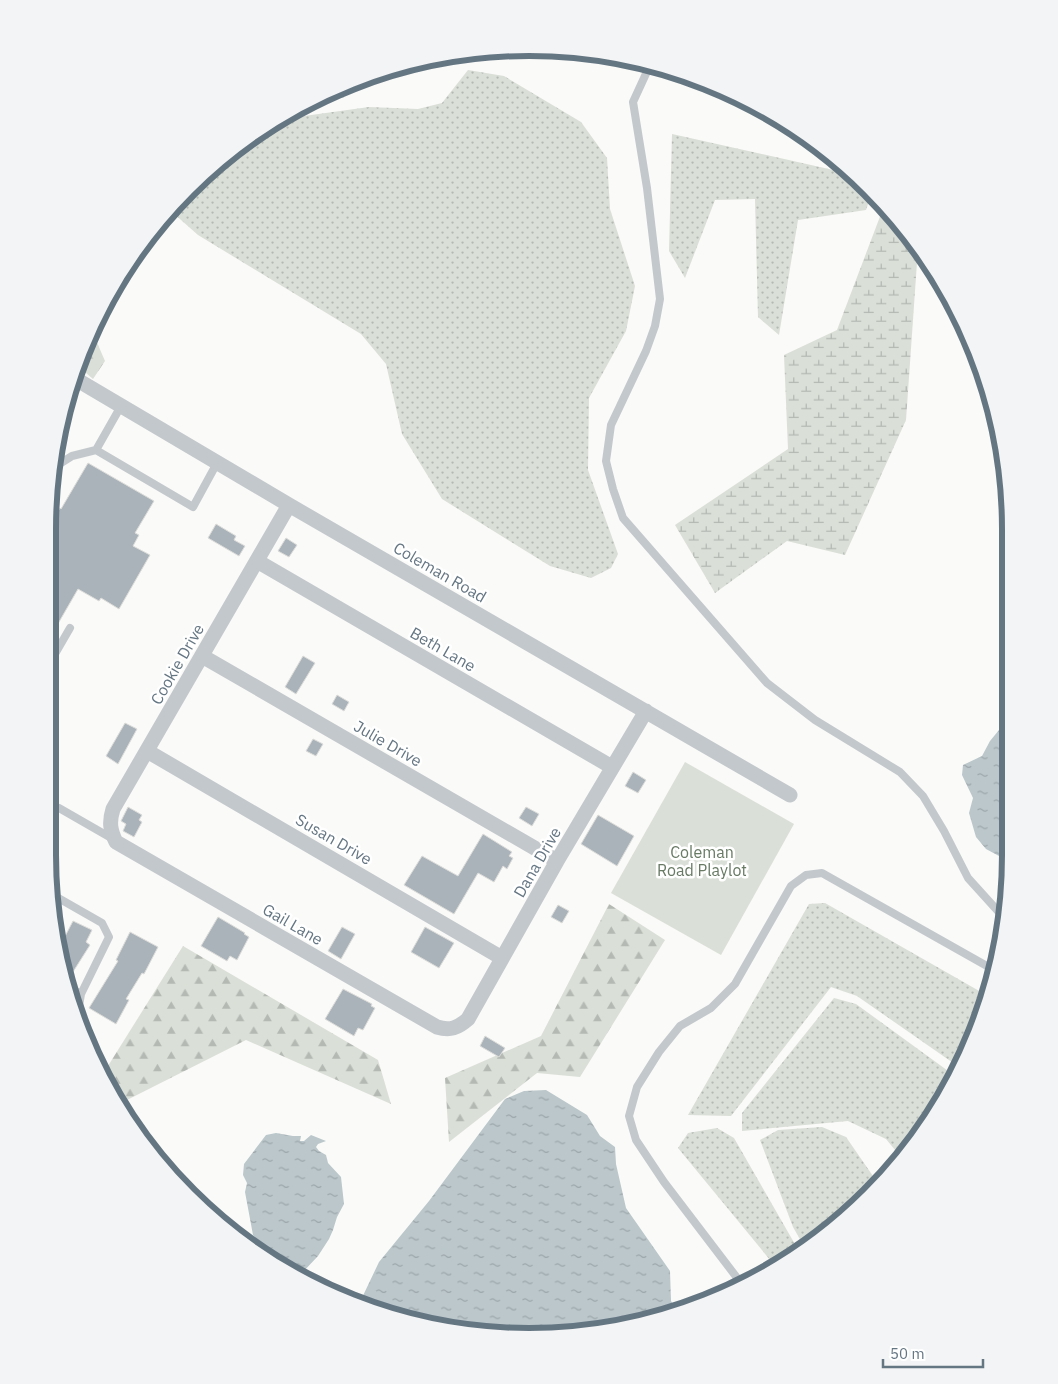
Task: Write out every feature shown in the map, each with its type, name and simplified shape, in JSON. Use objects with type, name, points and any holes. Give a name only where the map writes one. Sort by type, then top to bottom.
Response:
[{"type":"street","name":"Coleman Road","points":[[80,381],[289,505],[790,795]]},
{"type":"street","name":"Cookie Drive","points":[[116,842],[111,832],[110,820],[113,809],[289,505]]},
{"type":"street","name":"Beth Lane","points":[[257,562],[612,767]]},
{"type":"street","name":"Julie Drive","points":[[202,656],[557,861]]},
{"type":"street","name":"Dana Drive","points":[[454,1027],[468,1019],[557,861],[646,710]]},
{"type":"street","name":"Susan Drive","points":[[147,751],[502,958]]},
{"type":"street","name":"Gail Lane","points":[[116,842],[437,1027],[447,1030],[454,1027]]},
{"type":"lane","points":[[646,71],[633,102],[647,188],[660,299],[655,326],[646,351],[611,425],[606,460],[623,518],[767,683],[815,720],[900,772],[918,790],[944,831],[968,878],[999,912]]},
{"type":"lane","points":[[96,450],[122,406]]},
{"type":"lane","points":[[61,464],[72,456],[96,450],[193,508],[218,463]]},
{"type":"lane","points":[[56,652],[70,628]]},
{"type":"lane","points":[[59,808],[116,842]]},
{"type":"lane","points":[[738,1279],[659,1175],[636,1140],[629,1116],[637,1087],[659,1052],[680,1026],[711,1008],[735,984],[790,886],[806,875],[822,873],[988,967]]},
{"type":"lane","points":[[58,898],[102,923],[109,937],[81,994],[80,1003]]},
{"type":"lane","points":[[76,992],[81,994]]},
{"type":"green space","points":[[468,70],[504,76],[581,122],[607,158],[610,209],[635,286],[626,331],[589,398],[588,470],[618,554],[611,568],[591,578],[550,566],[442,499],[402,434],[386,364],[361,334],[198,235],[176,215],[217,174],[241,154],[266,136],[299,117],[369,107],[418,109],[442,103]]},
{"type":"green space","points":[[672,134],[837,171],[869,201],[866,210],[798,220],[779,335],[758,317],[755,199],[715,200],[685,278],[669,251]]},
{"type":"green space","points":[[881,214],[917,259],[906,420],[845,555],[787,541],[715,593],[675,525],[788,449],[784,355],[837,330]]},
{"type":"green space","points":[[96,340],[105,361],[93,379],[83,371]]},
{"type":"green space","name":"Coleman Road Playlot","points":[[685,762],[794,824],[721,955],[611,893]]},
{"type":"green space","points":[[825,903],[981,992],[966,1036],[953,1063],[857,996],[831,987],[731,1116],[688,1115],[809,904]]},
{"type":"green space","points":[[609,904],[665,940],[580,1077],[537,1073],[449,1142],[445,1078],[541,1036]]},
{"type":"green space","points":[[183,946],[378,1060],[391,1104],[246,1040],[126,1101],[107,1068]]},
{"type":"green space","points":[[834,998],[856,1004],[949,1072],[922,1118],[897,1152],[886,1139],[848,1121],[742,1131],[742,1113]]},
{"type":"green space","points":[[822,1127],[846,1137],[874,1178],[841,1210],[801,1241],[793,1227],[760,1140],[778,1130]]},
{"type":"green space","points":[[717,1128],[734,1138],[796,1245],[771,1261],[678,1148],[688,1133]]},
{"type":"water","points":[[1002,728],[1002,856],[986,849],[976,837],[969,813],[973,798],[962,775],[963,765],[982,756],[990,741]]},
{"type":"water","points":[[546,1090],[587,1115],[600,1136],[615,1147],[616,1164],[626,1208],[670,1271],[671,1301],[674,1305],[621,1319],[591,1324],[529,1328],[467,1324],[437,1319],[407,1312],[362,1297],[379,1262],[429,1201],[505,1099],[524,1091]]},
{"type":"water","points":[[276,1133],[301,1136],[300,1141],[304,1141],[311,1135],[326,1141],[318,1144],[316,1147],[326,1155],[328,1163],[341,1177],[344,1204],[329,1239],[318,1256],[304,1270],[266,1248],[253,1235],[245,1192],[247,1183],[243,1175],[244,1164],[266,1135]]},
{"type":"building","points":[[88,463],[154,501],[135,533],[139,535],[133,546],[150,555],[119,609],[101,598],[99,601],[78,589],[56,627],[56,514]]},
{"type":"building","points":[[216,524],[236,536],[234,540],[245,546],[239,556],[208,538]]},
{"type":"building","points":[[286,538],[297,545],[289,557],[278,551]]},
{"type":"building","points":[[303,656],[315,663],[296,694],[285,687]]},
{"type":"building","points":[[337,695],[349,702],[344,711],[332,704]]},
{"type":"building","points":[[125,723],[137,729],[118,764],[106,756]]},
{"type":"building","points":[[313,739],[323,744],[316,756],[306,751]]},
{"type":"building","points":[[633,772],[646,780],[638,793],[625,786]]},
{"type":"building","points":[[128,807],[142,815],[139,820],[142,822],[134,837],[123,831],[126,824],[121,821]]},
{"type":"building","points":[[526,807],[539,814],[532,826],[519,818]]},
{"type":"building","points":[[598,815],[634,836],[617,866],[581,844]]},
{"type":"building","points":[[483,834],[512,852],[509,856],[513,858],[507,869],[503,866],[494,882],[478,873],[454,914],[404,885],[422,856],[458,876]]},
{"type":"building","points":[[558,905],[569,911],[562,923],[551,917]]},
{"type":"building","points":[[218,917],[249,937],[237,960],[230,956],[227,961],[201,946]]},
{"type":"building","points":[[73,921],[92,930],[86,942],[90,945],[71,974],[65,947],[64,939]]},
{"type":"building","points":[[342,927],[355,934],[341,959],[328,951]]},
{"type":"building","points":[[425,927],[454,943],[439,968],[411,952]]},
{"type":"building","points":[[130,932],[158,947],[144,974],[142,973],[126,999],[129,1000],[116,1024],[89,1008],[118,961],[116,960]]},
{"type":"building","points":[[343,989],[372,1004],[371,1006],[375,1008],[363,1030],[358,1028],[354,1036],[325,1019]]},
{"type":"building","points":[[485,1036],[505,1048],[499,1057],[480,1046]]}]
